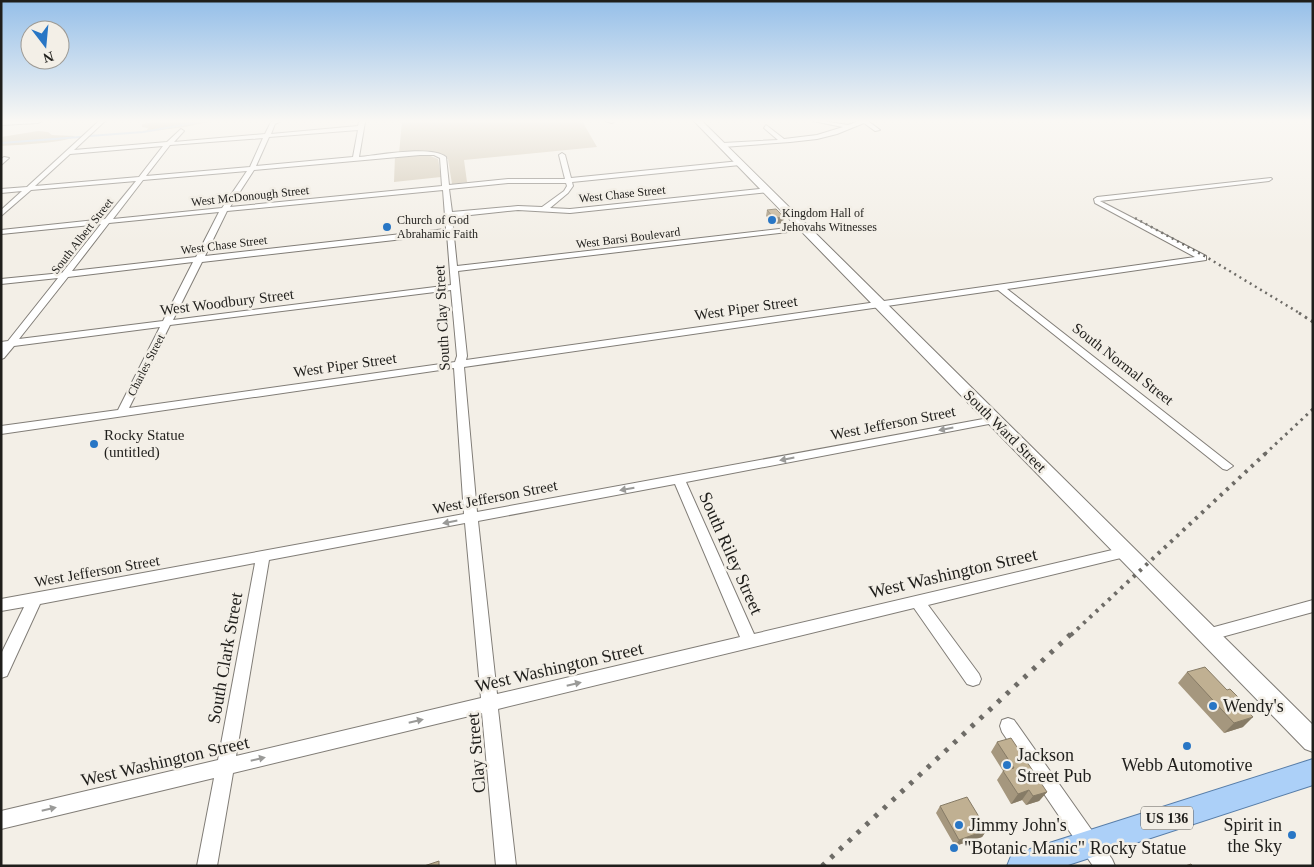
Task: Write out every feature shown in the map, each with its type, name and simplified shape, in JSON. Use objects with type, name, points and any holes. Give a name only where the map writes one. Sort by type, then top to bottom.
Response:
[{"type":"main road","name":"US 136","points":[[1021,866],[1313,772]]},
{"type":"street","points":[[1,214],[57,161]]},
{"type":"street","name":"South Albert Street","points":[[1,356],[6,344],[66,274],[155,161]]},
{"type":"street","name":"Charles Street","points":[[122,412],[224,210],[255,161]]},
{"type":"street","points":[[1,191],[320,161]]},
{"type":"street","name":"South Clay Street","points":[[444,161],[449,230],[462,356],[459,364],[471,518]]},
{"type":"street","points":[[543,210],[566,192],[570,186],[564,161]]},
{"type":"street","name":"West McDonough Street","points":[[1,232],[508,181],[570,180],[740,163]]},
{"type":"street","name":"South Ward Street","points":[[740,163],[1313,741]]},
{"type":"street","name":"West Piper Street","points":[[1,430],[1203,258],[1097,202],[1096,199],[1269,179]]},
{"type":"street","name":"West Chase Street","points":[[448,215],[518,208],[570,211],[768,190]]},
{"type":"street","name":"West Barsi Boulevard","points":[[454,270],[805,228]]},
{"type":"street","name":"West Chase Street","points":[[1,282],[449,230]]},
{"type":"street","name":"West Woodbury Street","points":[[6,344],[456,287]]},
{"type":"street","name":"South Normal Street","points":[[1000,287],[1227,466]]},
{"type":"street","name":"West Jefferson Street","points":[[1,605],[994,420]]},
{"type":"street","name":"South Riley Street","points":[[679,479],[750,642]]},
{"type":"street","name":"Clay Street","points":[[471,518],[506,866]]},
{"type":"street","name":"West Washington Street","points":[[1,820],[1125,552]]},
{"type":"street","name":"South Clark Street","points":[[207,866],[227,766],[263,557]]},
{"type":"street","points":[[1,671],[36,598]]},
{"type":"street","points":[[918,602],[973,679]]},
{"type":"street","points":[[1207,635],[1313,606]]},
{"type":"street","points":[[1008,726],[1105,866]]},
{"type":"shaded area","points":[[395,161],[438,161],[441,177],[394,182]]},
{"type":"shaded area","points":[[448,161],[464,161],[467,182],[452,184]]},
{"type":"building","points":[[776,209],[784,217],[774,218],[767,210]]},
{"type":"building","points":[[1205,667],[1227,690],[1230,689],[1243,702],[1240,703],[1253,717],[1234,723],[1187,672]]},
{"type":"building","points":[[1011,738],[1047,792],[1033,796],[1029,790],[1018,794],[1003,771],[1014,768],[997,742]]},
{"type":"building","name":"Jimmy John's","points":[[967,797],[987,830],[959,840],[940,806]]},
{"type":"building","points":[[439,861],[439,866],[424,866]]},
{"type":"railway","points":[[1135,218],[1208,258],[1301,314]]},
{"type":"railway","points":[[1299,313],[1313,322]]},
{"type":"railway","points":[[1265,454],[1313,409]]},
{"type":"railway","points":[[1071,635],[1266,453]]},
{"type":"railway","points":[[822,866],[1072,633]]},
{"type":"place","name":"Kingdom Hall of Jehovahs Witnesses","points":[[772,220]]},
{"type":"place","name":"Church of God Abrahamic Faith","points":[[387,227]]},
{"type":"place","name":"Rocky Statue (untitled)","points":[[94,444]]},
{"type":"place","name":"Wendy's","points":[[1213,706]]},
{"type":"place","name":"Webb Automotive","points":[[1187,746]]},
{"type":"place","name":"Jackson Street Pub","points":[[1007,765]]},
{"type":"place","name":"Jimmy John's","points":[[959,825]]},
{"type":"place","name":"Spirit in the Sky","points":[[1292,835]]},
{"type":"place","name":"\"Botanic Manic\" Rocky Statue","points":[[954,848]]}]
